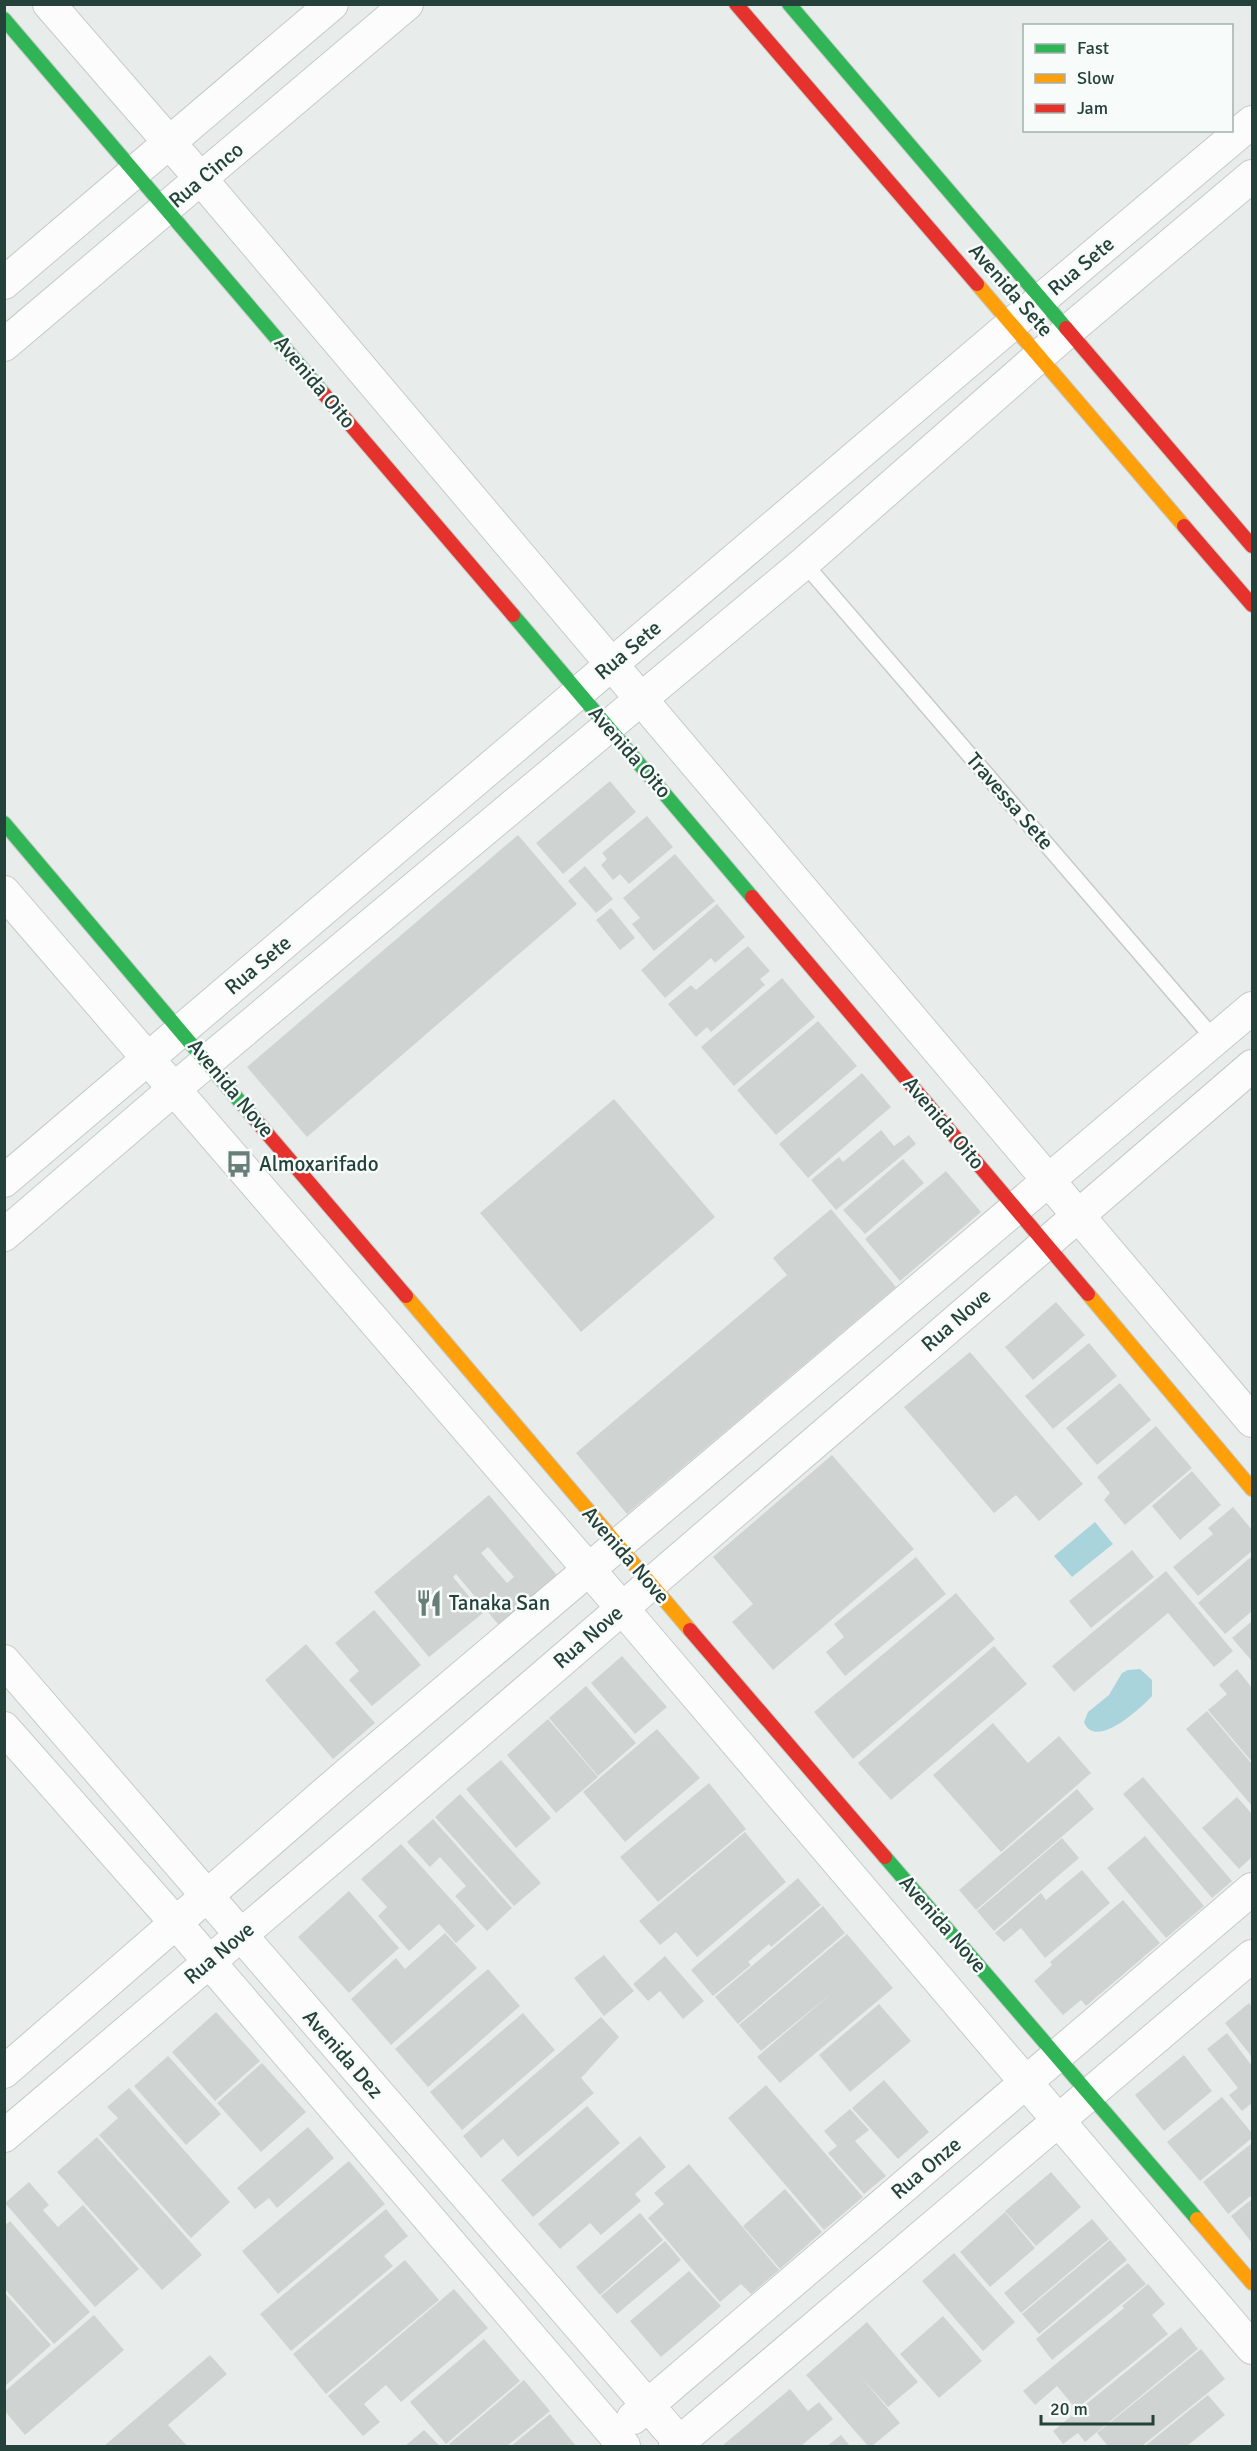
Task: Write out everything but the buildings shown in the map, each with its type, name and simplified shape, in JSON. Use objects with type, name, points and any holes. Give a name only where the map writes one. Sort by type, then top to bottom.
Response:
[{"type":"street","name":"Avenida Oito","points":[[49,4],[168,144],[201,179],[1048,1182],[1252,1420]]},
{"type":"street","points":[[4,283],[332,4]]},
{"type":"street","name":"Rua Cinco","points":[[4,345],[406,4]]},
{"type":"street","name":"Avenida Sete","points":[[736,4],[1252,605]]},
{"type":"street","name":"Avenida Sete","points":[[789,4],[1252,546]]},
{"type":"street","name":"Avenida Oito","points":[[4,19],[608,726],[1252,1489]]},
{"type":"street","name":"Rua Sete","points":[[4,1181],[1252,122]]},
{"type":"street","name":"Rua Sete","points":[[4,1235],[207,1061],[804,563],[1068,331],[1252,176]]},
{"type":"street","name":"Avenida Nove","points":[[4,823],[618,1546],[1091,2093],[1252,2283]]},
{"type":"street","name":"Avenida Nove","points":[[4,892],[589,1569],[1252,2348]]},
{"type":"street","points":[[4,2072],[589,1569],[1252,1008]]},
{"type":"street","name":"Rua Nove","points":[[4,2136],[1252,1066]]},
{"type":"street","name":"Avenida Dez","points":[[4,1661],[648,2405],[679,2445]]},
{"type":"street","name":"Avenida Dez","points":[[4,1728],[176,1923],[612,2443]]},
{"type":"street","name":"Rua Onze","points":[[612,2443],[648,2405],[1252,1889]]},
{"type":"street","points":[[679,2445],[1252,1956]]},
{"type":"lane","name":"Travessa Sete","points":[[804,563],[1215,1040]]},
{"type":"water","points":[[1095,1522],[1113,1544],[1072,1577],[1054,1556]]},
{"type":"water","points":[[1140,1669],[1152,1680],[1152,1696],[1118,1724],[1098,1732],[1090,1730],[1084,1722],[1088,1712],[1109,1695],[1122,1673]]},
{"type":"traffic: fast","points":[[789,4],[1066,328]]},
{"type":"traffic: fast","points":[[4,19],[324,394]]},
{"type":"traffic: fast","points":[[513,615],[752,897]]},
{"type":"traffic: fast","points":[[4,823],[253,1117]]},
{"type":"traffic: fast","points":[[885,1857],[1197,2219]]},
{"type":"traffic: slow","points":[[977,284],[1184,526]]},
{"type":"traffic: slow","points":[[1088,1294],[1252,1489]]},
{"type":"traffic: slow","points":[[406,1296],[690,1630]]},
{"type":"traffic: slow","points":[[1197,2219],[1252,2283]]},
{"type":"traffic: jam","points":[[736,4],[977,284]]},
{"type":"traffic: jam","points":[[1066,328],[1252,546]]},
{"type":"traffic: jam","points":[[324,394],[513,615]]},
{"type":"traffic: jam","points":[[1184,526],[1252,605]]},
{"type":"traffic: jam","points":[[752,897],[1088,1294]]},
{"type":"traffic: jam","points":[[253,1117],[406,1296]]},
{"type":"traffic: jam","points":[[690,1630],[885,1857]]},
{"type":"place","name":"Almoxarifado","points":[[239,1164]]},
{"type":"place","name":"Tanaka San","points":[[429,1603]]}]
